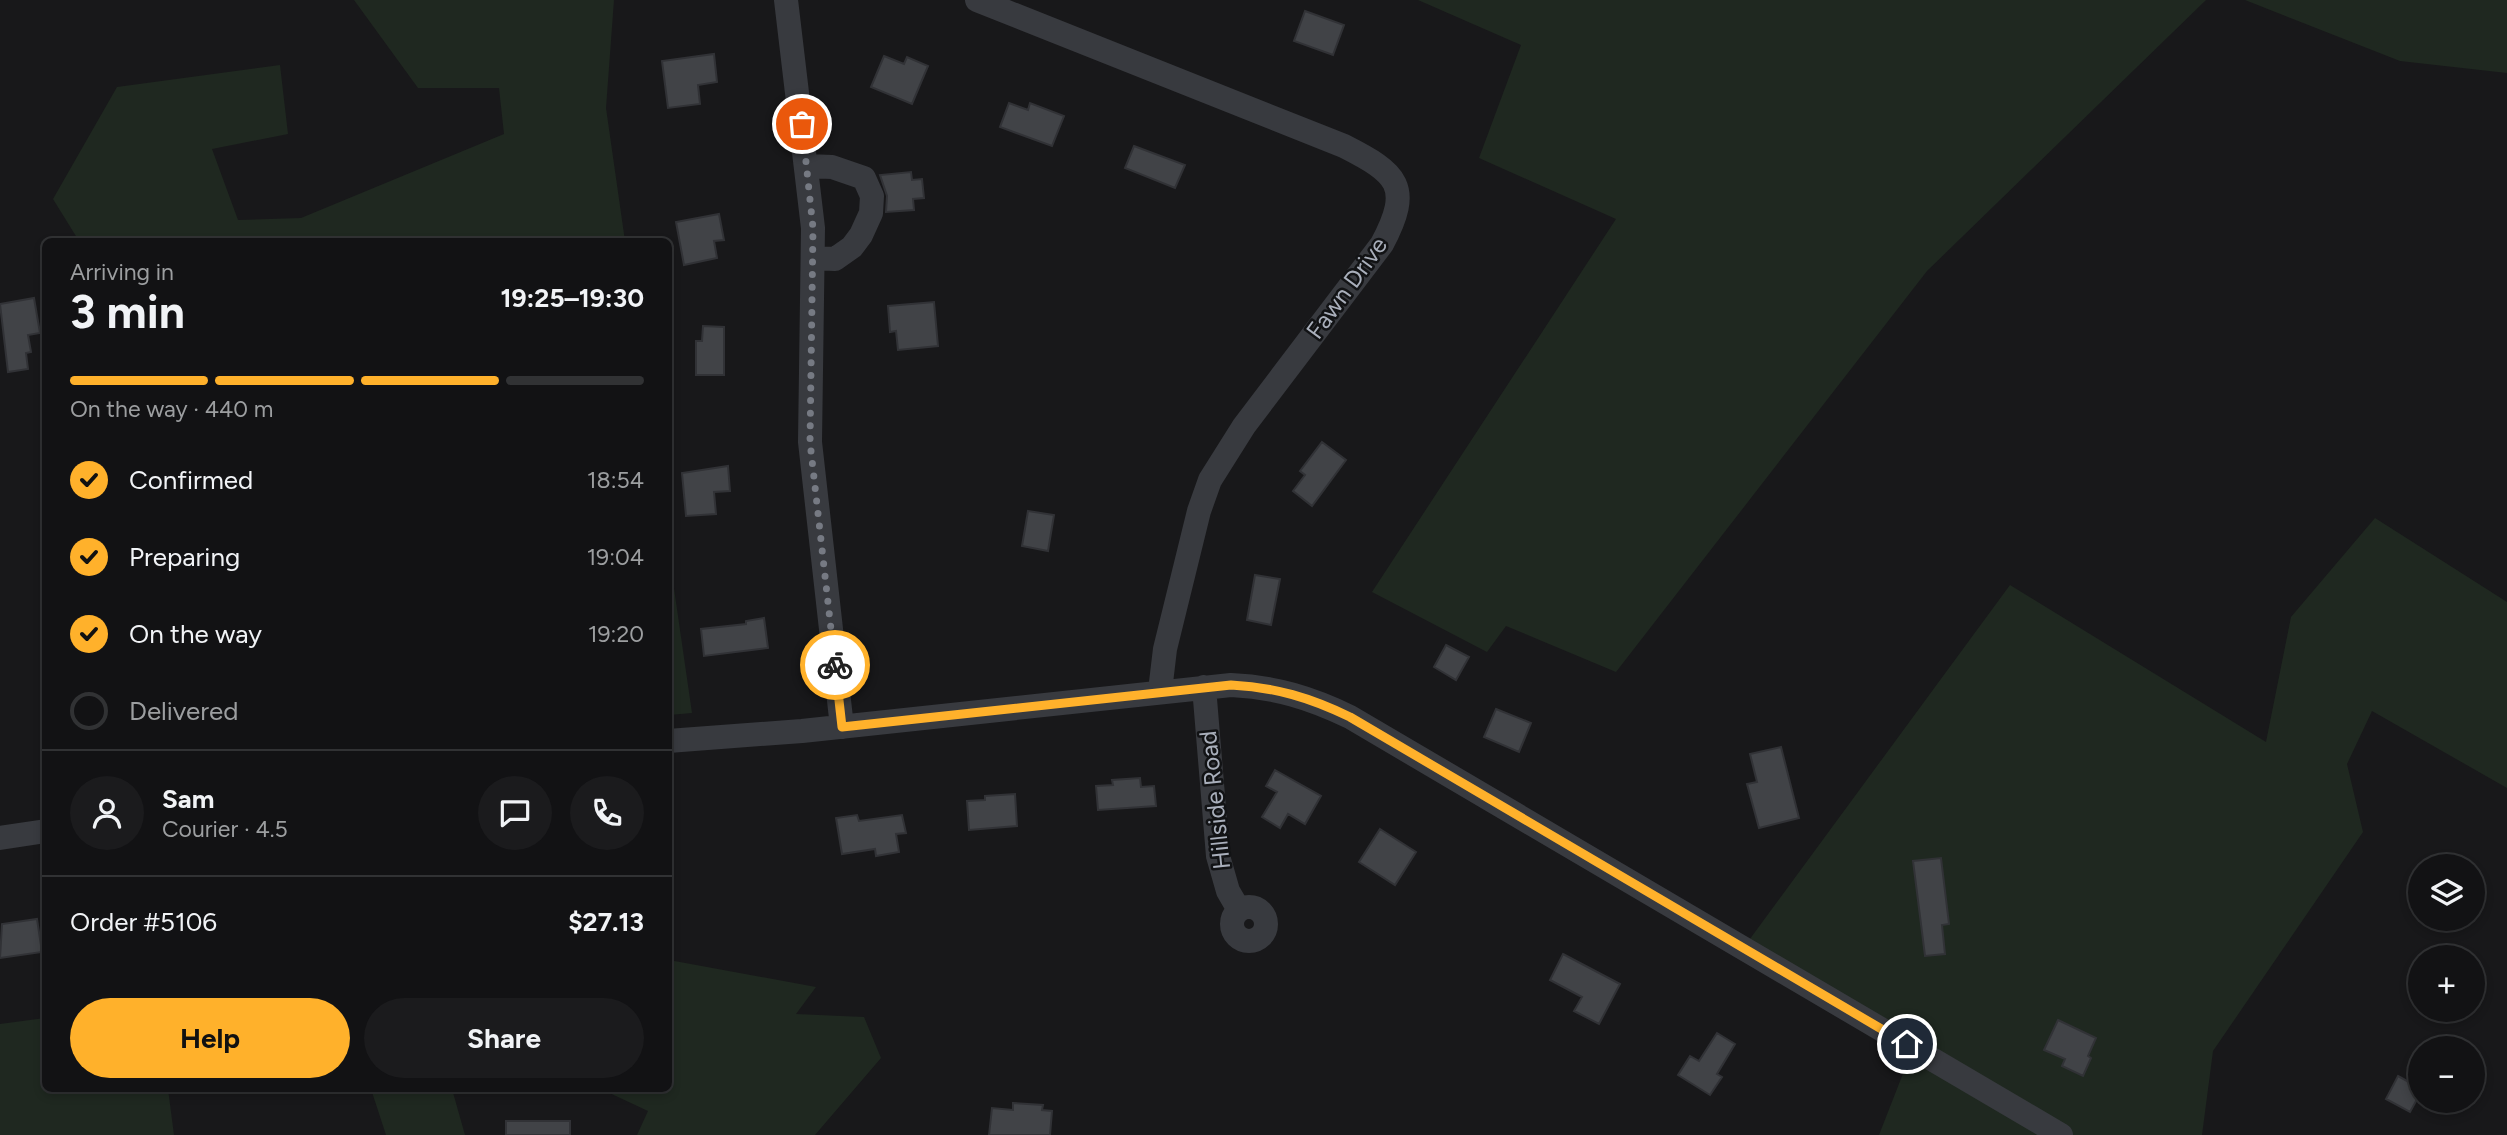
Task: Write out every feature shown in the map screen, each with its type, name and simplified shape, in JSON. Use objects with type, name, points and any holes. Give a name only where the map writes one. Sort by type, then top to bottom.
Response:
[{"type":"street","points":[[786,0],[807,166],[813,258],[808,404],[810,442],[842,727]]},
{"type":"street","name":"Fawn Drive","points":[[977,0],[1343,146],[1387,171],[1398,187],[1398,203],[1392,225],[1382,244],[1244,426],[1210,480],[1199,511],[1166,649],[1160,691]]},
{"type":"street","points":[[807,166],[832,167],[864,178],[872,197],[871,213],[852,247],[835,258],[813,258]]},
{"type":"street","points":[[672,741],[842,727],[1204,687],[1231,685],[1271,688],[1320,702],[1350,717],[2061,1135]]},
{"type":"street","name":"Hillside Road","points":[[1204,687],[1218,856],[1228,891],[1239,910]]},
{"type":"street","points":[[0,838],[42,832]]},
{"type":"shaded area","points":[[354,0],[614,0],[606,108],[625,238],[77,238],[53,199],[117,87],[280,65],[288,134],[212,149],[238,220],[301,218],[504,134],[499,88],[418,88]]},
{"type":"shaded area","points":[[1418,0],[2206,0],[1927,271],[1616,672],[1506,626],[1487,652],[1372,592],[1616,219],[1479,158],[1521,45]]},
{"type":"shaded area","points":[[2245,0],[2507,0],[2507,73],[2400,61]]},
{"type":"shaded area","points":[[2375,518],[2507,602],[2507,788],[2372,711],[2347,764],[2363,832],[2213,1051],[2202,1135],[1879,1135],[1913,1048],[1744,947],[2010,585],[2266,742],[2291,617]]},
{"type":"shaded area","points":[[672,575],[692,713],[672,715]]},
{"type":"shaded area","points":[[672,961],[816,987],[796,1014],[864,1017],[881,1058],[815,1135],[637,1135],[648,1111],[607,1092],[672,1092]]},
{"type":"shaded area","points":[[42,1018],[42,1092],[168,1092],[174,1135],[0,1135],[0,1024]]},
{"type":"shaded area","points":[[372,1092],[453,1092],[465,1135],[386,1135]]},
{"type":"building","points":[[1305,11],[1344,25],[1333,55],[1294,41]]},
{"type":"building","points":[[714,54],[717,82],[698,85],[700,104],[668,108],[662,61]]},
{"type":"building","points":[[884,56],[904,64],[907,57],[928,66],[912,104],[871,87]]},
{"type":"building","points":[[1009,103],[1028,110],[1030,103],[1064,116],[1052,146],[1000,127]]},
{"type":"building","points":[[1134,146],[1185,165],[1175,188],[1125,168]]},
{"type":"building","points":[[911,172],[912,180],[922,179],[924,198],[913,199],[914,210],[886,212],[887,196],[880,175]]},
{"type":"building","points":[[719,214],[724,240],[714,241],[717,258],[684,265],[676,222]]},
{"type":"building","points":[[34,298],[40,333],[28,335],[31,352],[26,353],[28,369],[8,372],[0,304]]},
{"type":"building","points":[[934,302],[938,346],[898,350],[896,331],[890,332],[888,306]]},
{"type":"building","points":[[703,326],[724,327],[724,375],[696,375],[696,341],[702,341]]},
{"type":"building","points":[[1322,442],[1346,460],[1312,506],[1293,491],[1305,475],[1300,471]]},
{"type":"building","points":[[728,466],[730,491],[714,492],[716,514],[686,516],[682,473]]},
{"type":"building","points":[[1028,511],[1054,515],[1048,551],[1022,546]]},
{"type":"building","points":[[1255,575],[1280,579],[1271,625],[1247,620]]},
{"type":"building","points":[[764,618],[768,648],[704,656],[701,629],[746,624],[746,621]]},
{"type":"building","points":[[1446,645],[1469,657],[1456,680],[1434,667]]},
{"type":"building","points":[[1496,709],[1531,723],[1519,752],[1484,737]]},
{"type":"building","points":[[1781,747],[1799,818],[1759,828],[1747,784],[1757,782],[1750,754]]},
{"type":"building","points":[[1275,770],[1321,796],[1305,824],[1288,814],[1280,828],[1262,817],[1277,792],[1266,786]]},
{"type":"building","points":[[1140,778],[1141,787],[1154,786],[1156,806],[1098,810],[1096,786],[1113,785],[1112,780]]},
{"type":"building","points":[[1015,794],[1017,826],[969,830],[967,801],[985,800],[985,796]]},
{"type":"building","points":[[857,815],[859,821],[902,815],[906,833],[896,834],[899,852],[876,856],[875,849],[842,854],[836,818]]},
{"type":"building","points":[[1380,829],[1416,852],[1395,885],[1359,862]]},
{"type":"building","points":[[1941,858],[1949,924],[1942,925],[1945,954],[1925,956],[1913,861]]},
{"type":"building","points":[[37,919],[42,952],[0,958],[2,924]]},
{"type":"building","points":[[1563,954],[1620,984],[1599,1024],[1574,1011],[1582,997],[1550,980]]},
{"type":"building","points":[[2058,1020],[2096,1038],[2083,1076],[2062,1066],[2065,1059],[2044,1050]]},
{"type":"building","points":[[1717,1033],[1735,1044],[1717,1074],[1722,1077],[1710,1095],[1678,1075],[1690,1056],[1699,1061]]},
{"type":"building","points":[[2398,1076],[2408,1081],[2408,1111],[2386,1099]]},
{"type":"building","points":[[1013,1103],[1043,1105],[1042,1110],[1052,1111],[1050,1135],[989,1135],[992,1108],[1013,1110]]},
{"type":"building","points":[[506,1121],[570,1121],[570,1135],[506,1135]]},
{"type":"way so far","points":[[802,124],[813,228],[814,282],[808,404],[810,442],[835,665]]},
{"type":"route","points":[[835,665],[842,727],[1231,685],[1261,686],[1320,702],[1350,717],[1907,1044]]}]
